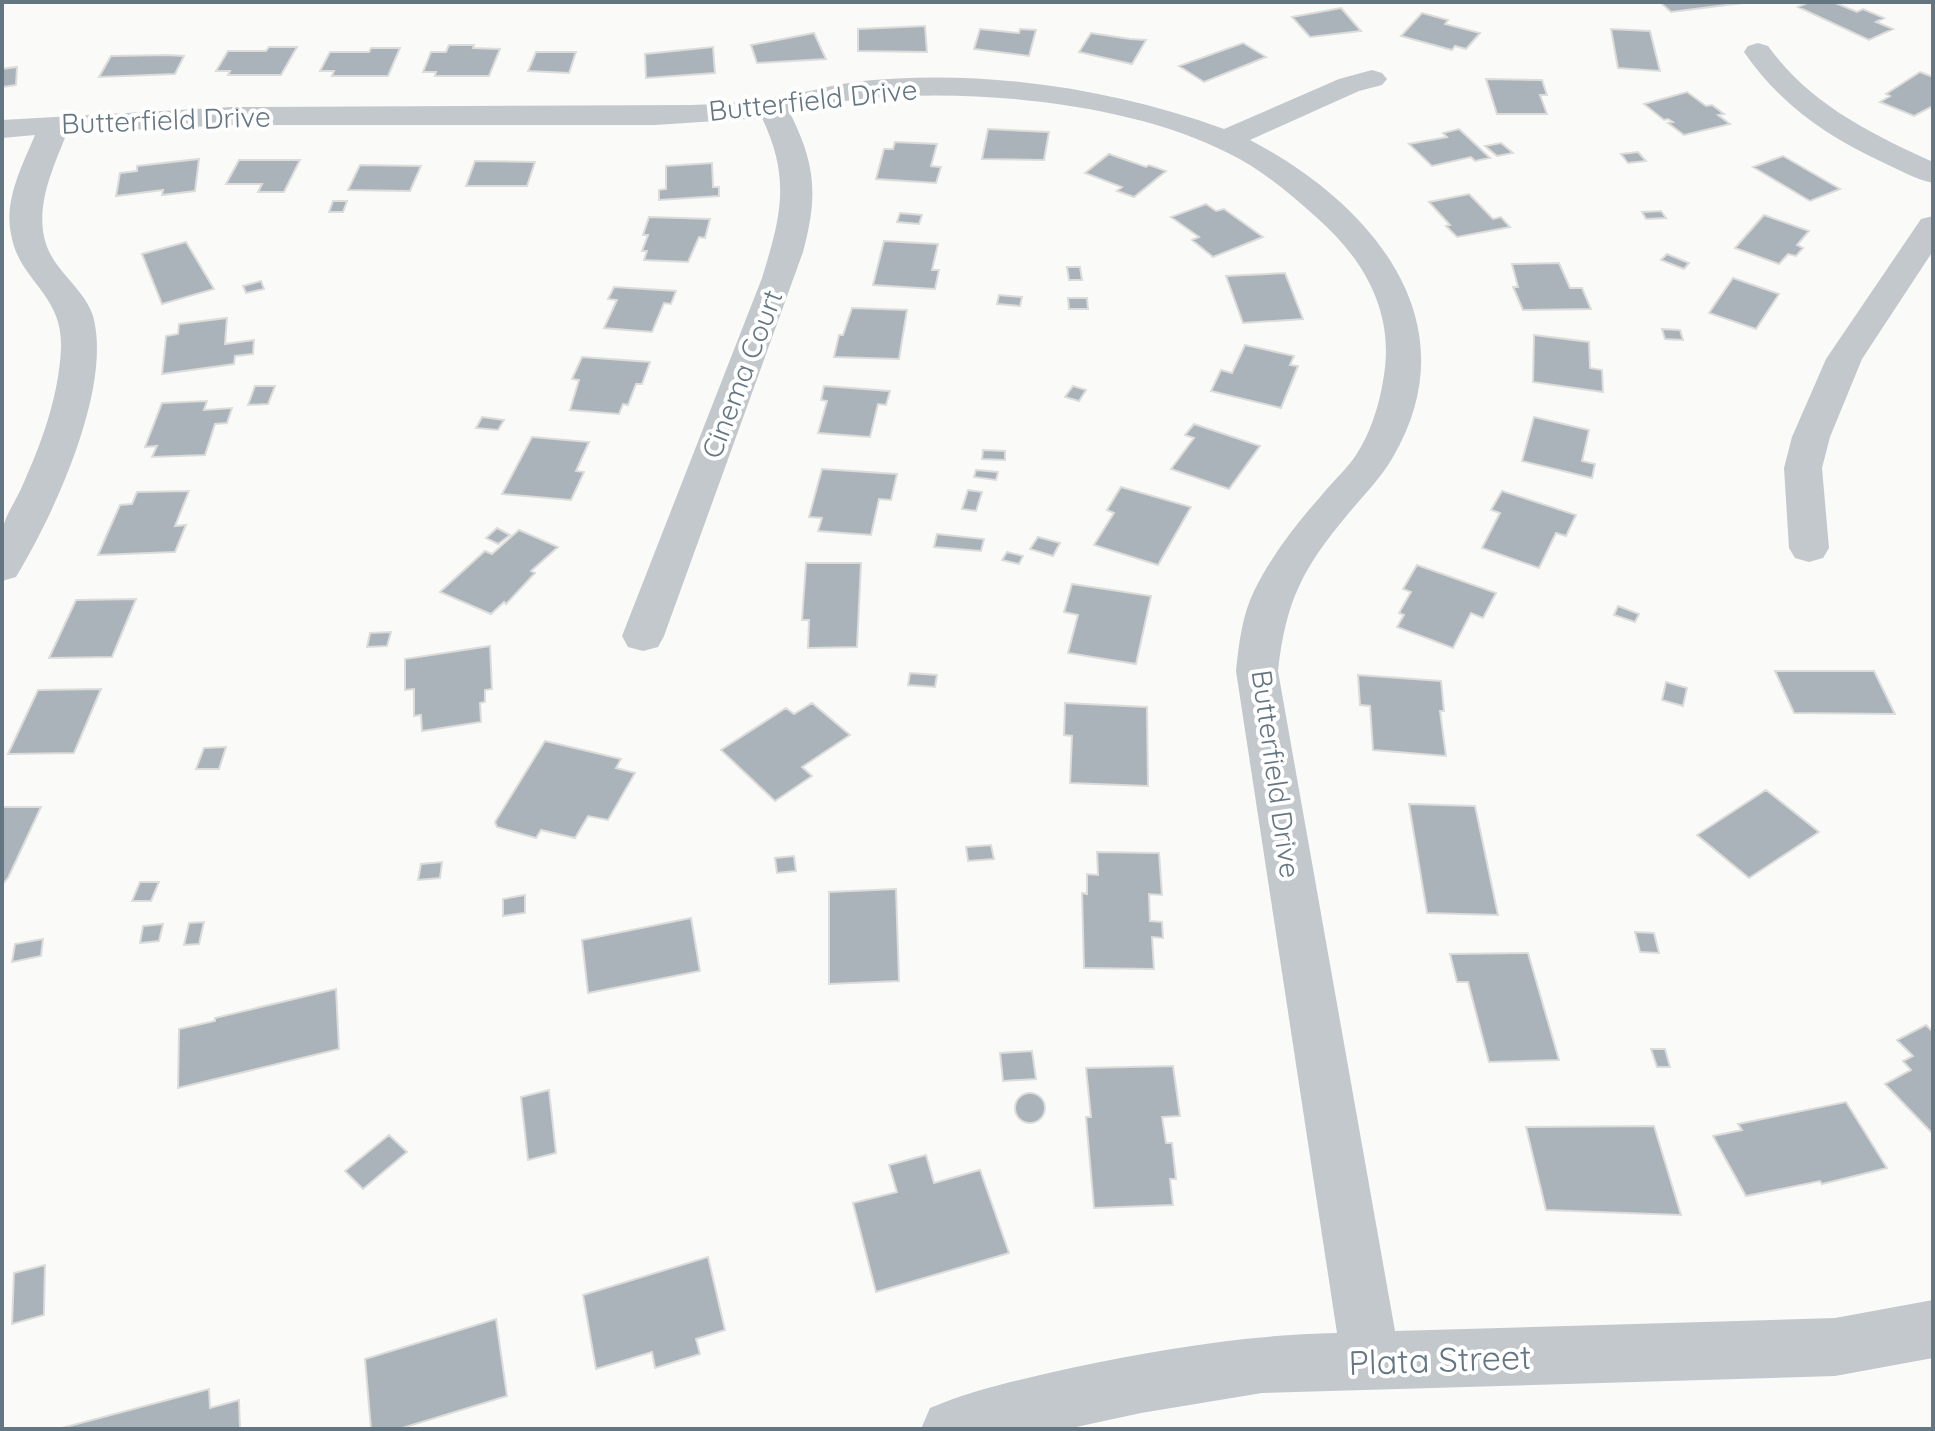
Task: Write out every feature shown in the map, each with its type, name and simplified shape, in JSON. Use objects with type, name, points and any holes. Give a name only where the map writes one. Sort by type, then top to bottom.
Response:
[{"type":"street","points":[[1758,52],[1771,75],[1818,114],[1933,174]]},
{"type":"street","points":[[1226,139],[1349,85],[1372,79]]},
{"type":"street","name":"Butterfield Drive","points":[[2,129],[205,115],[632,116],[773,108],[864,89],[943,88],[1039,93],[1129,109],[1226,139],[1263,159],[1335,216],[1384,272],[1403,333],[1398,400],[1376,455],[1308,536],[1273,592],[1262,630],[1257,671],[1371,1362]]},
{"type":"street","name":"Cinema Court","points":[[643,636],[779,278],[793,230],[799,195],[798,168],[773,108]]},
{"type":"street","points":[[2,567],[53,458],[77,375],[76,316],[15,254],[25,230],[26,204],[55,124]]},
{"type":"street","points":[[1809,548],[1803,468],[1811,437],[1844,359],[1933,226]]},
{"type":"street","name":"Plata Street","points":[[951,1429],[999,1414],[1141,1383],[1262,1364],[1835,1347],[1933,1329]]},
{"type":"building","points":[[1660,2],[1742,2],[1742,3],[1671,12]]},
{"type":"building","points":[[1809,2],[1833,2],[1857,12],[1863,9],[1884,18],[1876,22],[1893,29],[1869,40],[1798,7]]},
{"type":"building","points":[[1341,8],[1361,31],[1310,37],[1292,17]]},
{"type":"building","points":[[1422,13],[1448,20],[1445,24],[1480,33],[1466,49],[1455,46],[1452,50],[1401,36]]},
{"type":"building","points":[[925,26],[927,52],[858,51],[858,29]]},
{"type":"building","points":[[980,29],[1019,33],[1020,29],[1036,30],[1029,56],[974,49]]},
{"type":"building","points":[[1611,29],[1650,31],[1660,71],[1618,68]]},
{"type":"building","points":[[814,33],[826,59],[757,63],[751,45]]},
{"type":"building","points":[[1091,33],[1146,40],[1132,64],[1079,52]]},
{"type":"building","points":[[1243,43],[1266,57],[1204,82],[1179,66]]},
{"type":"building","points":[[449,45],[500,49],[489,76],[435,76],[436,72],[423,72],[431,52],[446,52]]},
{"type":"building","points":[[269,47],[297,47],[281,75],[228,75],[230,71],[216,71],[228,51],[266,51]]},
{"type":"building","points":[[713,47],[715,73],[646,78],[645,54]]},
{"type":"building","points":[[371,48],[400,48],[388,76],[332,76],[334,71],[320,71],[330,52],[369,52]]},
{"type":"building","points":[[536,52],[576,52],[569,73],[528,71]]},
{"type":"building","points":[[111,56],[184,56],[175,74],[99,77]]},
{"type":"building","points":[[17,67],[16,85],[2,87],[2,69]]},
{"type":"building","points":[[1920,72],[1933,77],[1933,106],[1914,116],[1880,102],[1890,96],[1886,94]]},
{"type":"building","points":[[1486,79],[1542,80],[1547,95],[1540,95],[1547,114],[1497,114]]},
{"type":"building","points":[[1687,92],[1706,106],[1712,105],[1724,114],[1718,115],[1730,124],[1684,135],[1668,123],[1673,122],[1664,120],[1644,104]]},
{"type":"building","points":[[988,129],[1049,132],[1044,160],[982,159]]},
{"type":"building","points":[[1459,129],[1490,158],[1475,161],[1471,157],[1432,166],[1409,144],[1447,137],[1443,133]]},
{"type":"building","points":[[895,142],[937,144],[931,166],[941,167],[936,183],[876,179],[884,149],[893,149]]},
{"type":"building","points":[[1501,143],[1513,153],[1497,156],[1485,146]]},
{"type":"building","points":[[1638,152],[1646,161],[1628,163],[1621,154]]},
{"type":"building","points":[[1109,154],[1166,171],[1134,197],[1117,191],[1122,187],[1085,173]]},
{"type":"building","points":[[1783,156],[1840,189],[1810,201],[1753,167]]},
{"type":"building","points":[[199,159],[195,191],[162,195],[163,190],[116,196],[120,173],[137,171],[137,166]]},
{"type":"building","points":[[239,160],[300,160],[284,192],[258,192],[262,184],[226,184]]},
{"type":"building","points":[[475,161],[535,162],[527,186],[466,186]]},
{"type":"building","points":[[712,163],[713,187],[719,187],[719,196],[659,200],[659,190],[666,189],[666,166]]},
{"type":"building","points":[[360,165],[421,166],[410,191],[348,190]]},
{"type":"building","points":[[1469,194],[1493,219],[1501,217],[1510,227],[1457,237],[1429,202]]},
{"type":"building","points":[[333,201],[347,201],[343,212],[329,212]]},
{"type":"building","points":[[1206,204],[1216,211],[1224,209],[1263,237],[1213,257],[1192,240],[1199,237],[1171,217]]},
{"type":"building","points":[[1661,211],[1666,218],[1646,219],[1642,212]]},
{"type":"building","points":[[900,213],[922,215],[919,224],[897,222]]},
{"type":"building","points":[[1764,215],[1809,231],[1797,245],[1803,248],[1796,256],[1788,254],[1779,264],[1735,248]]},
{"type":"building","points":[[649,217],[710,219],[705,238],[699,237],[688,262],[644,260],[647,251],[642,251],[648,235],[643,235]]},
{"type":"building","points":[[884,241],[938,244],[932,270],[939,270],[935,289],[873,285]]},
{"type":"building","points":[[186,242],[214,289],[162,304],[142,254]]},
{"type":"building","points":[[1667,254],[1689,263],[1684,269],[1661,260]]},
{"type":"building","points":[[1559,263],[1570,288],[1582,288],[1591,309],[1523,310],[1513,287],[1518,287],[1512,264]]},
{"type":"building","points":[[1067,267],[1080,267],[1082,280],[1069,280]]},
{"type":"building","points":[[1285,273],[1303,319],[1243,323],[1226,276]]},
{"type":"building","points":[[1733,278],[1779,294],[1756,329],[1709,313]]},
{"type":"building","points":[[261,281],[264,289],[246,293],[243,286]]},
{"type":"building","points":[[614,287],[676,291],[671,304],[664,303],[652,332],[604,328],[617,300],[608,299]]},
{"type":"building","points":[[999,295],[1022,297],[1020,306],[997,304]]},
{"type":"building","points":[[1068,298],[1087,298],[1088,309],[1069,309]]},
{"type":"building","points":[[852,308],[907,310],[899,359],[834,357],[839,335],[843,335]]},
{"type":"building","points":[[227,318],[225,344],[254,340],[253,354],[235,356],[234,364],[162,374],[166,336],[178,334],[179,324]]},
{"type":"building","points":[[1662,329],[1680,330],[1683,340],[1665,339]]},
{"type":"building","points":[[1534,335],[1589,342],[1590,368],[1602,370],[1603,392],[1533,382]]},
{"type":"building","points":[[1245,345],[1294,356],[1290,365],[1298,366],[1281,408],[1211,391],[1221,370],[1232,373]]},
{"type":"building","points":[[582,357],[650,362],[642,384],[636,384],[628,405],[623,404],[619,414],[570,410],[579,380],[572,379]]},
{"type":"building","points":[[255,386],[275,386],[268,404],[248,405]]},
{"type":"building","points":[[824,386],[890,391],[886,405],[878,404],[870,437],[818,433],[827,401],[821,400]]},
{"type":"building","points":[[1073,386],[1086,390],[1079,401],[1065,397]]},
{"type":"building","points":[[207,401],[204,410],[232,408],[227,423],[215,424],[205,455],[152,457],[157,446],[145,447],[162,403]]},
{"type":"building","points":[[482,417],[504,420],[498,430],[476,428]]},
{"type":"building","points":[[1534,417],[1589,430],[1582,461],[1595,464],[1592,478],[1522,461]]},
{"type":"building","points":[[1194,424],[1260,446],[1229,489],[1171,469],[1194,438],[1185,435]]},
{"type":"building","points":[[532,437],[589,442],[576,471],[584,472],[571,500],[502,494]]},
{"type":"building","points":[[983,450],[1005,451],[1005,460],[982,459]]},
{"type":"building","points":[[822,469],[897,474],[891,500],[879,499],[871,535],[818,531],[822,518],[809,517]]},
{"type":"building","points":[[976,470],[998,472],[996,480],[974,477]]},
{"type":"building","points":[[1121,487],[1191,507],[1158,565],[1094,545],[1114,513],[1107,510]]},
{"type":"building","points":[[968,490],[982,492],[976,511],[962,509]]},
{"type":"building","points":[[189,491],[175,526],[186,525],[175,552],[98,555],[120,505],[132,504],[137,492]]},
{"type":"building","points":[[1502,491],[1576,515],[1566,536],[1556,533],[1539,568],[1482,548],[1500,513],[1491,510]]},
{"type":"building","points":[[497,528],[510,535],[498,544],[486,538]]},
{"type":"building","points":[[519,530],[558,547],[531,571],[535,573],[506,604],[504,602],[491,614],[440,592],[485,551],[492,554]]},
{"type":"building","points":[[937,534],[984,539],[981,551],[934,547]]},
{"type":"building","points":[[1038,537],[1060,543],[1053,556],[1030,549]]},
{"type":"building","points":[[1007,552],[1023,556],[1019,564],[1002,560]]},
{"type":"building","points":[[806,563],[861,563],[857,647],[808,648],[809,620],[802,620]]},
{"type":"building","points":[[1417,565],[1496,593],[1483,618],[1471,613],[1453,648],[1397,627],[1404,615],[1399,613],[1411,592],[1403,589]]},
{"type":"building","points":[[1072,584],[1151,596],[1136,664],[1068,653],[1078,615],[1064,612]]},
{"type":"building","points":[[136,599],[112,657],[49,658],[76,600]]},
{"type":"building","points":[[1618,606],[1639,614],[1635,622],[1614,615]]},
{"type":"building","points":[[391,632],[387,646],[367,647],[370,633]]},
{"type":"building","points":[[490,646],[492,689],[485,690],[485,702],[480,703],[481,722],[422,731],[421,715],[414,716],[414,689],[405,690],[405,659]]},
{"type":"building","points":[[1775,671],[1874,671],[1895,714],[1794,713]]},
{"type":"building","points":[[910,673],[937,675],[935,687],[908,685]]},
{"type":"building","points":[[1358,675],[1441,681],[1444,711],[1440,711],[1446,756],[1373,750],[1370,706],[1360,705]]},
{"type":"building","points":[[1666,682],[1687,688],[1683,706],[1662,700]]},
{"type":"building","points":[[101,689],[74,753],[8,754],[38,690]]},
{"type":"building","points":[[812,703],[850,735],[802,767],[812,776],[775,801],[721,750],[786,708],[794,714]]},
{"type":"building","points":[[1065,703],[1147,707],[1148,786],[1070,783],[1072,736],[1064,735]]},
{"type":"building","points":[[545,741],[621,759],[616,768],[635,773],[608,820],[588,816],[575,838],[541,830],[536,838],[497,827],[495,822]]},
{"type":"building","points":[[226,747],[219,769],[196,769],[204,748]]},
{"type":"building","points":[[1766,790],[1819,832],[1749,878],[1697,835]]},
{"type":"building","points":[[1409,804],[1475,806],[1498,915],[1427,913]]},
{"type":"building","points":[[2,807],[41,807],[2,885]]},
{"type":"building","points":[[991,845],[994,859],[968,861],[966,847]]},
{"type":"building","points":[[1097,852],[1159,853],[1162,895],[1149,894],[1150,921],[1162,922],[1163,938],[1152,937],[1154,969],[1084,968],[1082,893],[1087,894],[1087,874],[1098,875]]},
{"type":"building","points":[[794,856],[796,871],[777,873],[775,858]]},
{"type":"building","points":[[442,862],[440,878],[418,880],[421,864]]},
{"type":"building","points":[[140,882],[159,882],[151,901],[132,901]]},
{"type":"building","points":[[896,889],[899,981],[829,984],[829,892]]},
{"type":"building","points":[[525,895],[525,913],[503,916],[503,899]]},
{"type":"building","points":[[691,918],[700,971],[588,993],[582,940]]},
{"type":"building","points":[[204,922],[199,944],[184,945],[189,923]]},
{"type":"building","points":[[163,924],[159,941],[140,943],[143,926]]},
{"type":"building","points":[[1635,932],[1654,933],[1659,953],[1640,952]]},
{"type":"building","points":[[43,939],[41,956],[12,962],[15,944]]},
{"type":"building","points":[[1528,953],[1559,1060],[1489,1062],[1468,982],[1457,982],[1450,954]]},
{"type":"building","points":[[336,989],[339,1049],[178,1088],[179,1029]]},
{"type":"building","points":[[1926,1025],[1933,1032],[1933,1134],[1885,1084],[1911,1070],[1903,1061],[1913,1056],[1897,1040]]},
{"type":"building","points":[[1651,1049],[1665,1049],[1670,1067],[1657,1067]]},
{"type":"building","points":[[1032,1051],[1036,1079],[1003,1081],[1000,1053]]},
{"type":"building","points":[[1173,1066],[1180,1116],[1162,1117],[1166,1143],[1172,1143],[1176,1179],[1170,1179],[1173,1205],[1094,1208],[1086,1117],[1091,1117],[1086,1068]]},
{"type":"building","points":[[549,1090],[556,1153],[528,1160],[521,1097]]},
{"type":"building","points":[[1030,1093],[1041,1097],[1045,1108],[1041,1119],[1030,1123],[1019,1119],[1015,1108],[1019,1097]]},
{"type":"building","points":[[1846,1102],[1887,1168],[1822,1184],[1820,1181],[1746,1196],[1713,1136],[1742,1130],[1738,1124]]},
{"type":"building","points":[[1654,1126],[1681,1215],[1546,1210],[1526,1127]]},
{"type":"building","points":[[389,1135],[407,1152],[363,1189],[345,1171]]},
{"type":"building","points":[[926,1155],[934,1183],[980,1170],[1009,1253],[876,1292],[853,1203],[897,1192],[889,1165]]},
{"type":"building","points":[[708,1257],[725,1330],[696,1339],[700,1354],[655,1368],[652,1352],[596,1369],[583,1295]]},
{"type":"building","points":[[45,1265],[44,1315],[12,1324],[14,1273]]},
{"type":"building","points":[[496,1319],[507,1396],[399,1429],[371,1429],[365,1359]]},
{"type":"building","points":[[209,1389],[210,1408],[239,1400],[240,1429],[58,1429]]}]
